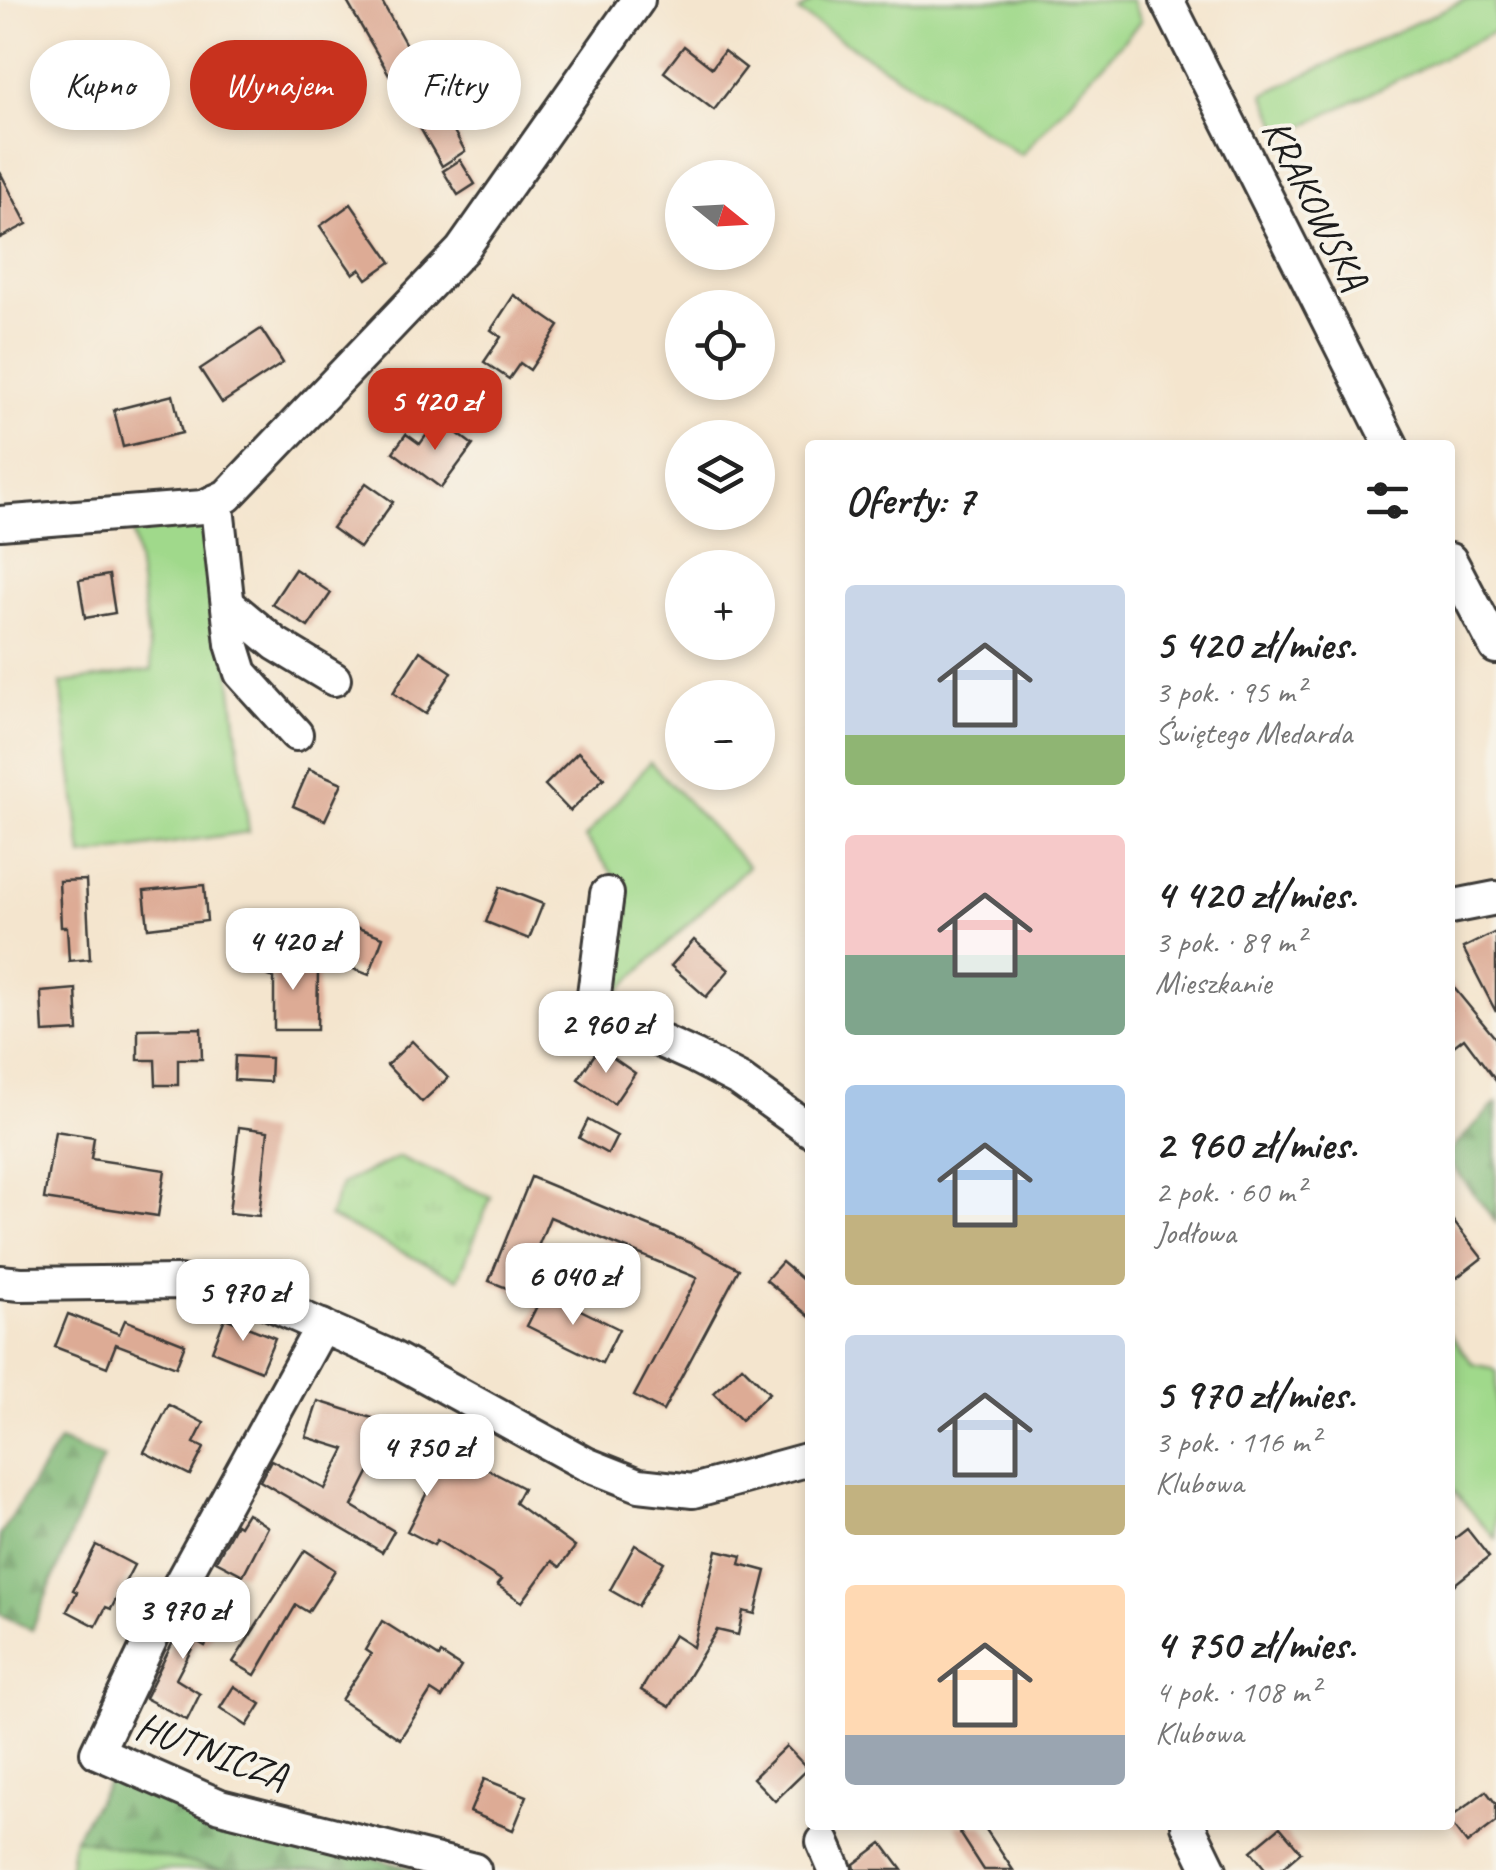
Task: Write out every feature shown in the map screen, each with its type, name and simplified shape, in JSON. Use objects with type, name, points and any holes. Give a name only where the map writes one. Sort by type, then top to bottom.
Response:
[{"type":"street","points":[[0,523],[203,507],[227,496],[462,250],[638,0]]},
{"type":"street","name":"KRAKOWSKA","points":[[1167,0],[1389,440]]},
{"type":"street","points":[[214,502],[232,644],[242,673],[296,734]]},
{"type":"street","points":[[1455,569],[1496,647]]},
{"type":"street","points":[[228,604],[276,644],[334,679]]},
{"type":"street","points":[[607,894],[592,1010],[740,1080],[805,1126]]},
{"type":"street","points":[[1455,906],[1496,898]]},
{"type":"street","points":[[0,1282],[179,1282],[260,1299],[392,1358],[586,1464],[639,1486],[693,1490],[805,1460]]},
{"type":"street","name":"HUTNICZA","points":[[322,1326],[155,1630],[97,1752],[220,1806],[474,1870]]},
{"type":"street","points":[[1190,1830],[1210,1870]]},
{"type":"green space","points":[[815,0],[1131,0],[1141,21],[1021,155],[798,12]]},
{"type":"green space","points":[[1464,0],[1496,0],[1496,31],[1283,136],[1264,94]]},
{"type":"green space","points":[[212,521],[249,832],[82,856],[61,683],[152,670],[133,530]]},
{"type":"green space","points":[[650,762],[665,778],[665,790],[676,790],[748,866],[608,1002],[620,883],[585,838]]},
{"type":"green space","points":[[1496,1103],[1496,1222],[1455,1169],[1455,1146]]},
{"type":"green space","points":[[399,1157],[491,1197],[458,1279],[329,1217],[341,1184]]},
{"type":"green space","points":[[1455,1341],[1473,1364],[1496,1372],[1496,1539],[1455,1493]]},
{"type":"green space","points":[[59,1441],[103,1458],[32,1630],[0,1614],[0,1536]]},
{"type":"green space","points":[[109,1780],[256,1828],[419,1870],[224,1870],[74,1838]]},
{"type":"green space","points":[[74,1838],[224,1870],[69,1870]]},
{"type":"building","points":[[346,0],[381,0],[403,40],[387,40],[387,71]]},
{"type":"building","points":[[684,46],[712,68],[724,51],[746,68],[714,110],[664,72]]},
{"type":"building","points":[[421,130],[453,130],[465,151],[442,166]]},
{"type":"building","points":[[460,160],[475,184],[458,195],[443,171]]},
{"type":"building","points":[[0,172],[27,224],[0,238]]},
{"type":"building","points":[[351,204],[391,262],[367,279],[360,269],[353,274],[320,226]]},
{"type":"building","points":[[514,295],[559,326],[530,370],[520,363],[509,379],[484,362],[501,337],[491,330]]},
{"type":"building","points":[[261,329],[283,363],[222,403],[200,369]]},
{"type":"building","points":[[173,395],[182,433],[123,447],[114,410]]},
{"type":"building","points":[[438,419],[473,445],[441,488],[393,452],[406,434],[420,444]]},
{"type":"building","points":[[366,483],[393,502],[360,548],[332,528]]},
{"type":"building","points":[[295,569],[331,593],[308,627],[272,604]]},
{"type":"building","points":[[109,575],[115,613],[85,618],[79,580]]},
{"type":"building","points":[[420,651],[452,672],[425,714],[393,693]]},
{"type":"building","points":[[578,752],[604,778],[570,811],[545,785]]},
{"type":"building","points":[[309,769],[342,783],[325,820],[293,806]]},
{"type":"building","points":[[86,880],[90,959],[69,961],[67,927],[61,927],[59,881]]},
{"type":"building","points":[[204,885],[207,921],[148,928],[144,891]]},
{"type":"building","points":[[500,887],[543,904],[529,939],[486,922]]},
{"type":"building","points":[[339,921],[383,937],[369,975],[325,958]]},
{"type":"building","points":[[1496,932],[1496,1012],[1463,948]]},
{"type":"building","points":[[694,940],[729,970],[706,997],[671,966]]},
{"type":"building","points":[[270,951],[318,970],[317,1030],[274,1030],[274,978],[261,973]]},
{"type":"building","points":[[76,989],[78,1031],[43,1033],[41,992]]},
{"type":"building","points":[[1455,989],[1496,1039],[1496,1081],[1464,1038],[1455,1045]]},
{"type":"building","points":[[201,1028],[202,1059],[178,1059],[178,1085],[156,1085],[155,1060],[138,1060],[138,1029]]},
{"type":"building","points":[[412,1041],[448,1078],[422,1102],[387,1065]]},
{"type":"building","points":[[599,1048],[635,1073],[614,1104],[578,1079]]},
{"type":"building","points":[[235,1056],[271,1058],[270,1082],[234,1080]]},
{"type":"building","points":[[588,1120],[617,1136],[608,1154],[579,1138]]},
{"type":"building","points":[[239,1127],[268,1131],[259,1216],[229,1213]]},
{"type":"building","points":[[55,1131],[94,1137],[91,1159],[165,1170],[158,1216],[44,1199]]},
{"type":"building","points":[[531,1177],[690,1243],[739,1269],[663,1411],[634,1396],[697,1278],[550,1217],[519,1293],[489,1281]]},
{"type":"building","points":[[1455,1223],[1482,1258],[1455,1279]]},
{"type":"building","points":[[782,1262],[805,1282],[805,1313],[766,1280]]},
{"type":"building","points":[[544,1292],[619,1329],[602,1363],[527,1326]]},
{"type":"building","points":[[68,1314],[119,1334],[125,1320],[185,1344],[176,1367],[116,1344],[107,1367],[55,1347]]},
{"type":"building","points":[[225,1318],[275,1338],[261,1371],[212,1351]]},
{"type":"building","points":[[742,1366],[769,1393],[741,1420],[714,1393]]},
{"type":"building","points":[[318,1401],[430,1436],[429,1439],[523,1488],[515,1503],[575,1547],[560,1567],[552,1561],[522,1602],[497,1585],[501,1580],[437,1540],[434,1545],[407,1531],[435,1477],[376,1459],[352,1506],[394,1531],[382,1552],[260,1481],[271,1460],[325,1489],[345,1449],[306,1437]]},
{"type":"building","points":[[169,1405],[204,1423],[194,1443],[204,1448],[190,1475],[144,1452]]},
{"type":"building","points":[[247,1513],[268,1527],[243,1575],[216,1561],[236,1524],[239,1526]]},
{"type":"building","points":[[1467,1529],[1489,1557],[1455,1584],[1455,1538]]},
{"type":"building","points":[[96,1545],[134,1565],[111,1609],[106,1607],[96,1626],[67,1611]]},
{"type":"building","points":[[635,1545],[664,1562],[638,1606],[610,1590]]},
{"type":"building","points":[[305,1550],[335,1570],[308,1612],[296,1605],[255,1675],[233,1662]]},
{"type":"building","points":[[717,1550],[742,1556],[740,1564],[766,1571],[755,1614],[743,1611],[738,1635],[717,1630],[670,1707],[641,1690],[674,1635],[693,1647]]},
{"type":"building","points":[[194,1600],[222,1615],[205,1646],[196,1641],[176,1679],[200,1694],[187,1720],[145,1698]]},
{"type":"building","points":[[382,1621],[461,1667],[442,1698],[431,1691],[400,1739],[341,1700],[371,1654],[365,1650]]},
{"type":"building","points":[[234,1686],[261,1704],[247,1726],[220,1708]]},
{"type":"building","points":[[786,1746],[805,1766],[805,1772],[775,1801],[753,1778]]},
{"type":"building","points":[[484,1779],[527,1796],[513,1830],[470,1812]]},
{"type":"building","points":[[1486,1791],[1496,1804],[1496,1822],[1467,1844],[1455,1828],[1455,1814]]},
{"type":"building","points":[[958,1830],[986,1830],[1013,1870],[984,1870]]},
{"type":"building","points":[[1276,1830],[1283,1830],[1301,1852],[1280,1870],[1266,1870],[1251,1851]]},
{"type":"building","points":[[882,1843],[902,1870],[855,1870],[854,1864]]}]
